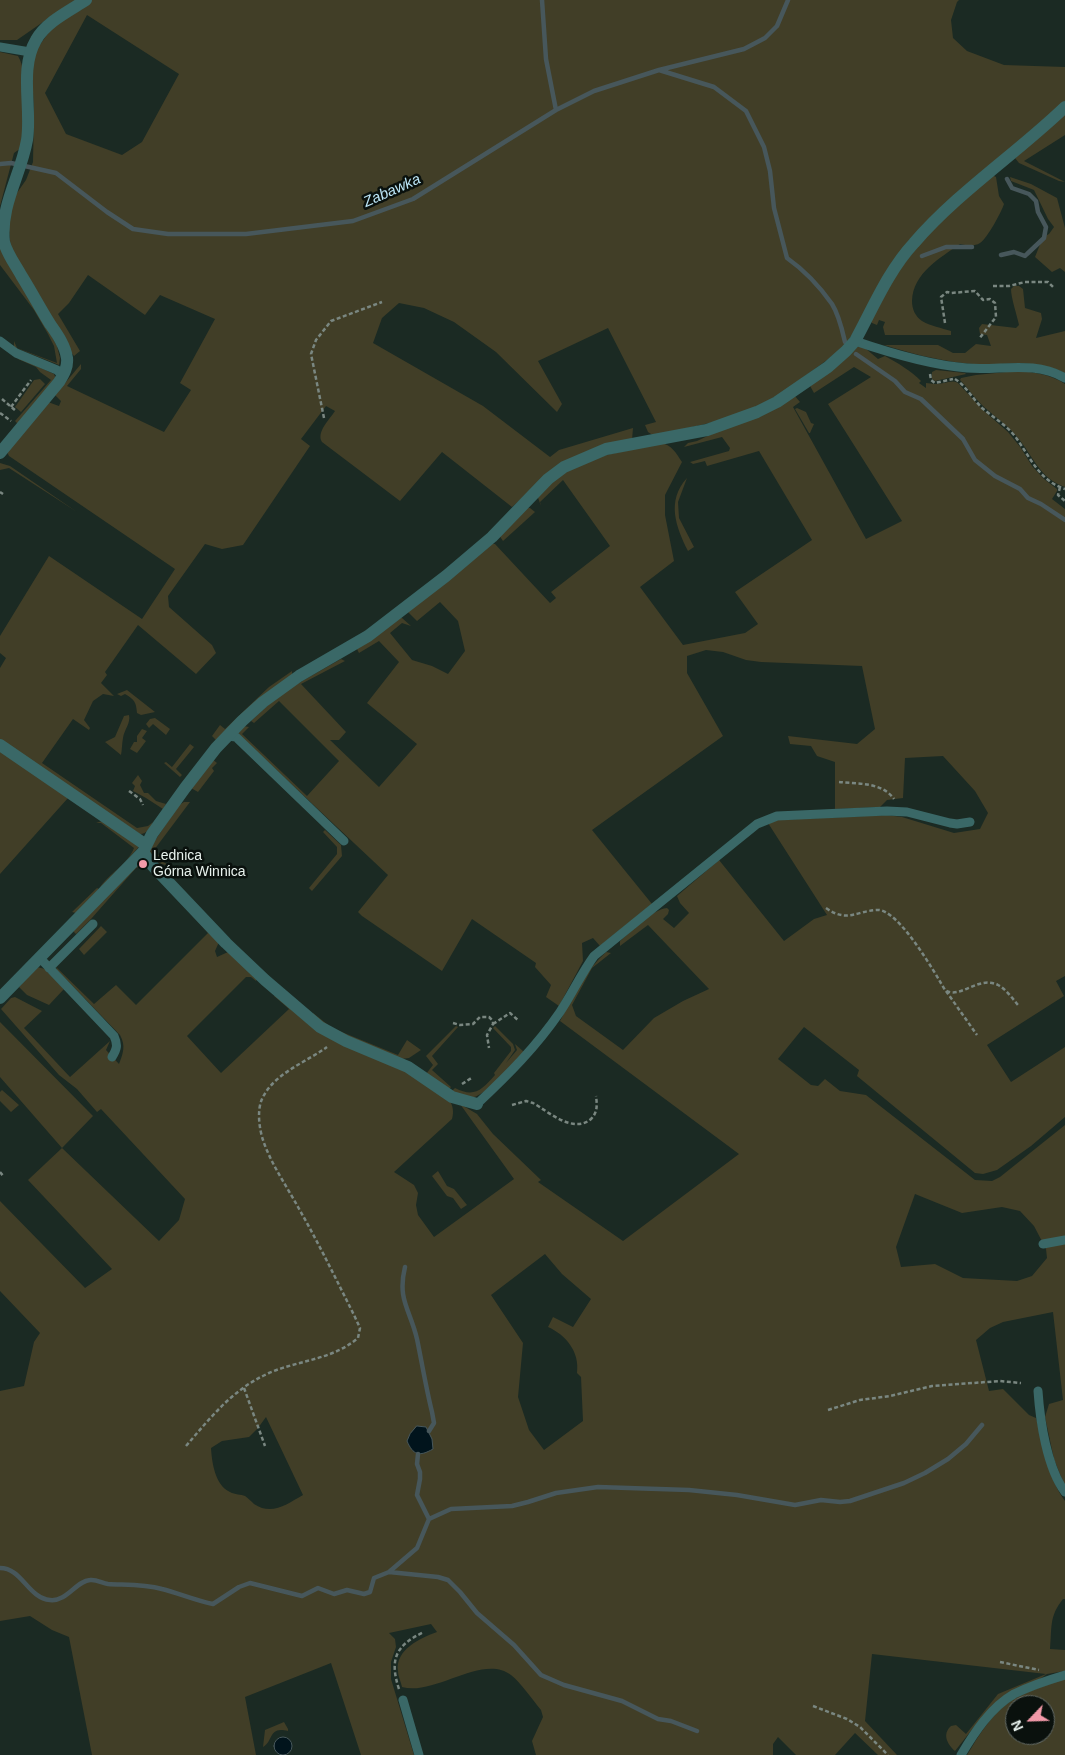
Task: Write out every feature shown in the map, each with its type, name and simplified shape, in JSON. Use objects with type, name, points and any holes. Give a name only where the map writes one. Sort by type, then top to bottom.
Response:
[{"type":"street","points":[[0,453],[66,370],[67,358],[61,341],[7,251],[1,220],[5,200],[23,156],[28,127],[28,66],[30,52],[37,38],[46,27],[86,0]]},
{"type":"street","points":[[0,998],[144,848],[185,788],[227,736],[264,702],[299,676],[368,636],[446,576],[492,537],[548,479],[564,467],[606,449],[706,430],[757,412],[777,402],[828,367],[846,352],[854,341],[895,268],[912,244],[948,207],[1065,107]]},
{"type":"street","points":[[0,746],[144,848],[153,866],[226,943],[305,1015],[334,1035],[408,1067],[452,1096],[477,1104]]},
{"type":"lane","points":[[0,47],[30,52]]},
{"type":"lane","points":[[0,341],[16,352],[57,370],[63,376]]},
{"type":"lane","points":[[854,341],[881,350],[970,369],[1028,367],[1045,369],[1065,378]]},
{"type":"lane","points":[[227,736],[236,737],[344,841]]},
{"type":"lane","points":[[477,1104],[528,1054],[561,1010],[594,956],[757,824],[777,816],[900,812],[957,824],[970,822]]},
{"type":"lane","points":[[49,968],[93,924]]},
{"type":"lane","points":[[64,932],[74,942]]},
{"type":"lane","points":[[39,957],[114,1036],[117,1048],[112,1057]]},
{"type":"lane","points":[[1043,1244],[1065,1240]]},
{"type":"lane","points":[[1038,1391],[1040,1417],[1052,1465],[1065,1492]]},
{"type":"lane","points":[[961,1755],[984,1722],[1013,1695],[1062,1676]]},
{"type":"lane","points":[[404,1700],[419,1755]]},
{"type":"path","points":[[993,286],[1009,286],[1025,282],[1048,282],[1053,288]]},
{"type":"path","points":[[945,323],[941,297],[947,292],[976,291],[983,300],[990,299],[995,302],[996,316],[979,339]]},
{"type":"path","points":[[324,418],[311,354],[316,340],[330,321],[382,302]]},
{"type":"path","points":[[954,379],[1017,439],[1028,458],[1042,475],[1065,489]]},
{"type":"path","points":[[2,399],[12,407],[31,380]]},
{"type":"path","points":[[926,382],[931,380]]},
{"type":"path","points":[[0,413],[14,423]]},
{"type":"path","points":[[1060,487],[1058,496],[1065,501]]},
{"type":"path","points":[[839,782],[871,785],[882,789],[892,796],[898,804],[900,812]]},
{"type":"path","points":[[129,791],[140,799],[143,805]]},
{"type":"path","points":[[826,908],[832,913],[847,917],[877,910],[884,910],[892,916],[918,946],[945,990],[977,1035]]},
{"type":"path","points":[[945,990],[955,993],[981,982],[991,982],[1000,986],[1018,1005]]},
{"type":"path","points":[[489,1048],[487,1034],[493,1024],[510,1013],[519,1021]]},
{"type":"path","points":[[453,1023],[460,1025],[473,1024],[482,1016],[489,1017],[493,1024]]},
{"type":"path","points":[[186,1446],[224,1402],[244,1388],[270,1372],[332,1354],[348,1346],[358,1338],[360,1328],[299,1208],[275,1166],[263,1139],[259,1117],[262,1100],[270,1086],[284,1074],[328,1046],[334,1035]]},
{"type":"path","points":[[458,1086],[464,1084],[473,1076]]},
{"type":"path","points":[[512,1105],[526,1101],[533,1102],[570,1124],[579,1125],[594,1115],[597,1106],[596,1096]]},
{"type":"path","points":[[0,1172],[4,1177]]},
{"type":"path","points":[[828,1410],[860,1400],[890,1396],[932,1386],[1000,1381],[1021,1383]]},
{"type":"path","points":[[244,1388],[265,1446]]},
{"type":"path","points":[[404,1700],[395,1678],[395,1662],[400,1648],[410,1639],[424,1632]]},
{"type":"path","points":[[1000,1662],[1053,1672],[1062,1676]]},
{"type":"path","points":[[813,1706],[847,1719],[860,1727],[888,1755]]},
{"type":"shaded area","points":[[0,0],[959,0],[951,20],[953,38],[967,51],[1004,65],[1065,67],[1065,101],[947,203],[842,349],[779,395],[751,410],[722,420],[654,436],[648,432],[645,425],[656,422],[608,328],[538,361],[562,404],[557,412],[496,352],[454,322],[424,308],[399,303],[382,318],[373,343],[483,406],[550,457],[559,450],[633,428],[632,440],[555,469],[512,507],[442,452],[400,501],[322,442],[322,430],[335,411],[326,406],[301,439],[310,446],[243,545],[222,549],[205,544],[168,596],[169,607],[212,645],[216,653],[196,674],[138,625],[105,672],[107,675],[101,683],[114,696],[103,694],[93,701],[84,720],[90,728],[89,730],[73,719],[42,763],[137,828],[148,826],[153,822],[146,832],[140,834],[0,741],[0,668],[6,658],[0,653],[0,636],[49,556],[142,619],[175,569],[9,456],[7,452],[48,402],[59,406],[61,401],[55,395],[81,364],[81,369],[67,386],[164,432],[191,390],[180,383],[215,319],[160,295],[145,315],[88,275],[69,303],[58,314],[80,351],[74,356],[69,350],[11,251],[7,207],[26,180],[33,162],[34,112],[32,73],[34,53],[69,4],[17,40],[0,40]],"holes":[[[87,15],[179,74],[142,142],[122,155],[66,134],[45,93]]]},
{"type":"shaded area","points":[[0,52],[18,56],[24,75],[25,100],[21,148],[14,153],[0,206]]},
{"type":"shaded area","points":[[1065,112],[1065,135],[1024,161],[1065,182],[1019,163],[1015,158]]},
{"type":"shaded area","points":[[992,175],[996,177],[999,196],[1004,204],[990,231],[980,243],[973,245],[960,244],[936,261],[922,274],[914,291],[912,301],[917,317],[929,324],[951,331],[951,335],[885,335],[883,327],[885,322],[879,320],[877,325],[870,320],[899,270],[933,227]]},
{"type":"shaded area","points":[[1010,177],[1031,184],[1057,198],[1065,228],[1065,272],[1060,268],[1052,272],[1035,257],[1043,237],[1049,234],[1054,227],[1034,190],[1011,181]]},
{"type":"shaded area","points":[[0,241],[57,346],[60,358],[59,365],[14,347],[14,341],[17,348],[57,363],[54,346],[48,334],[34,310],[0,265]]},
{"type":"shaded area","points":[[1014,286],[1019,286],[1023,289],[1025,308],[1041,313],[1042,319],[1036,338],[1065,331],[1065,373],[1039,365],[953,362],[884,345],[938,345],[953,353],[965,353],[976,344],[991,346],[987,335],[980,334],[979,328],[982,324],[1016,328],[1019,325],[1011,293],[1011,289]]},
{"type":"shaded area","points":[[858,346],[865,348],[878,359],[885,356],[899,364],[917,377],[921,381],[919,383],[926,388],[926,383],[958,383],[983,410],[1008,432],[1032,466],[1057,489],[1052,499],[1065,509],[1065,976],[1056,981],[1064,996],[987,1045],[1011,1082],[1065,1047],[1065,1117],[1031,1146],[997,1170],[983,1174],[975,1173],[857,1076],[859,1070],[804,1027],[778,1059],[811,1085],[818,1086],[825,1079],[840,1091],[866,1095],[975,1180],[992,1181],[1000,1177],[1065,1125],[1065,1487],[1054,1459],[1045,1417],[1049,1404],[1063,1400],[1053,1312],[1003,1322],[990,1328],[976,1340],[989,1391],[1003,1389],[1029,1415],[1036,1418],[1050,1472],[1065,1501],[1065,1599],[1063,1599],[1055,1611],[1053,1617],[1050,1649],[1065,1650],[1065,1671],[1047,1674],[1017,1695],[1005,1695],[1005,1703],[978,1722],[955,1751],[946,1736],[951,1726],[956,1725],[966,1734],[998,1694],[1046,1674],[872,1654],[865,1721],[897,1755],[878,1755],[855,1733],[835,1755],[796,1755],[778,1737],[773,1744],[773,1755],[536,1755],[532,1741],[543,1717],[541,1710],[511,1675],[500,1670],[487,1669],[429,1686],[402,1687],[398,1675],[400,1657],[416,1641],[437,1632],[431,1624],[389,1633],[395,1639],[396,1647],[391,1662],[391,1679],[414,1755],[361,1755],[331,1663],[245,1697],[256,1755],[92,1755],[69,1637],[52,1630],[30,1616],[0,1621],[0,1391],[24,1386],[34,1342],[40,1333],[0,1291],[0,1201],[85,1288],[112,1269],[28,1180],[62,1148],[159,1241],[179,1220],[185,1199],[101,1109],[97,1112],[77,1089],[59,1075],[1,1009],[11,998],[15,997],[42,1011],[24,1028],[70,1077],[110,1041],[106,1050],[119,1064],[123,1053],[120,1035],[56,967],[94,1004],[116,985],[136,1005],[208,933],[157,876],[219,942],[215,951],[217,957],[228,952],[257,978],[256,981],[251,977],[246,977],[187,1036],[221,1073],[289,1009],[274,996],[276,994],[314,1026],[408,1071],[449,1099],[453,1109],[452,1119],[394,1172],[414,1185],[418,1193],[416,1205],[418,1215],[434,1237],[514,1179],[460,1104],[477,1114],[493,1134],[541,1180],[538,1182],[623,1241],[739,1154],[560,1021],[580,984],[592,967],[606,952],[611,953],[592,968],[572,1005],[576,1016],[623,1050],[654,1018],[683,1001],[709,989],[648,925],[620,946],[620,941],[648,917],[667,908],[669,910],[668,914],[663,919],[674,928],[689,913],[680,903],[677,896],[719,860],[784,941],[814,919],[827,915],[768,823],[777,820],[886,815],[902,817],[954,833],[980,829],[988,813],[975,791],[943,756],[905,758],[903,798],[887,800],[880,807],[835,809],[835,762],[817,756],[811,746],[790,744],[788,736],[857,744],[875,729],[862,666],[761,662],[746,660],[723,652],[706,650],[687,656],[687,673],[723,736],[592,830],[652,904],[600,946],[593,938],[582,943],[583,961],[559,1006],[546,997],[551,985],[535,967],[536,963],[472,919],[442,971],[362,916],[358,912],[388,875],[238,734],[243,726],[249,727],[242,734],[307,796],[339,761],[279,701],[254,723],[251,721],[281,693],[341,659],[345,661],[301,684],[346,732],[339,740],[330,740],[379,787],[417,744],[367,703],[399,662],[379,641],[359,653],[356,647],[399,618],[402,618],[411,626],[402,623],[390,633],[412,660],[432,666],[448,674],[465,651],[458,621],[440,602],[417,621],[408,612],[490,544],[495,544],[550,603],[556,598],[551,592],[610,546],[563,480],[540,502],[541,506],[537,495],[560,475],[592,458],[661,443],[671,448],[682,462],[665,495],[665,515],[674,561],[640,587],[683,645],[745,633],[758,624],[735,592],[812,540],[759,451],[707,466],[705,461],[693,464],[690,462],[729,451],[730,448],[722,437],[684,447],[688,443],[697,441],[794,395],[800,402],[793,407],[866,539],[902,521],[828,404],[871,377],[854,367],[814,393],[809,384]],"holes":[[[915,1194],[962,1213],[1002,1207],[1020,1211],[1034,1226],[1046,1249],[1047,1258],[1032,1276],[1017,1281],[963,1278],[935,1264],[901,1267],[896,1247]],[[545,1254],[562,1274],[591,1299],[573,1327],[553,1317],[548,1327],[561,1335],[574,1351],[577,1373],[581,1377],[583,1421],[544,1450],[529,1430],[518,1397],[523,1343],[491,1295]],[[266,1417],[303,1495],[273,1509],[261,1507],[245,1496],[225,1489],[215,1473],[211,1448],[222,1441],[249,1437]]]},
{"type":"shaded area","points":[[19,358],[54,374],[56,379],[18,424],[15,421],[51,380],[36,367]]},
{"type":"shaded area","points":[[936,370],[966,374],[935,381],[932,379],[932,372]]},
{"type":"shaded area","points":[[1016,371],[1042,374],[1065,384],[1065,487],[1043,473],[1014,433],[980,403],[960,380],[961,378],[976,375]]},
{"type":"shaded area","points":[[40,379],[45,384],[21,412],[15,407],[34,380]]},
{"type":"shaded area","points":[[795,409],[806,412],[811,423],[814,424],[810,433]]},
{"type":"shaded area","points":[[0,463],[10,466],[77,512],[9,468],[0,470]]},
{"type":"shaded area","points":[[687,478],[678,502],[679,518],[694,547],[688,551],[680,533],[675,514],[677,496]]},
{"type":"shaded area","points":[[525,508],[530,508],[535,512],[503,541],[499,535]]},
{"type":"shaded area","points":[[292,671],[292,675],[216,740],[212,736],[220,725],[225,729],[269,687]]},
{"type":"shaded area","points":[[127,690],[155,712],[141,715],[137,713],[133,700],[125,694],[121,696],[117,694]]},
{"type":"shaded area","points":[[129,715],[121,755],[105,742],[115,737],[124,716]]},
{"type":"shaded area","points":[[155,718],[170,729],[166,735],[153,724],[149,728],[146,724],[150,719]]},
{"type":"shaded area","points":[[142,729],[147,731],[142,738],[146,741],[137,753],[130,749],[134,742],[137,742],[137,736]]},
{"type":"shaded area","points":[[190,744],[194,747],[176,769],[182,775],[180,777],[164,763],[166,762],[172,767]]},
{"type":"shaded area","points":[[0,750],[68,798],[0,874]]},
{"type":"shaded area","points":[[212,759],[217,763],[212,768],[214,771],[198,792],[191,788]]},
{"type":"shaded area","points":[[138,775],[142,781],[140,785],[144,793],[148,793],[156,801],[166,804],[163,809],[133,791],[135,786],[132,783]]},
{"type":"shaded area","points":[[184,802],[190,802],[154,850],[167,865],[160,863],[153,858],[150,848],[179,805]]},
{"type":"shaded area","points":[[102,821],[138,846],[138,848],[99,889],[127,859],[134,848],[101,823],[96,823]]},
{"type":"shaded area","points":[[325,830],[341,845],[342,856],[312,891],[309,888],[337,854],[337,847],[323,832]]},
{"type":"shaded area","points":[[143,862],[146,866],[136,868],[76,934],[73,931],[136,865]]},
{"type":"shaded area","points":[[97,888],[99,889],[76,913],[72,912]]},
{"type":"shaded area","points":[[101,926],[107,932],[84,955],[79,949]]},
{"type":"shaded area","points":[[37,967],[45,969],[64,989],[49,1005],[27,995],[19,987]]},
{"type":"shaded area","points":[[313,1013],[332,1028],[398,1055],[407,1040],[421,1050],[409,1058],[401,1059],[330,1028],[313,1016]]},
{"type":"shaded area","points":[[0,1022],[93,1116],[62,1148],[0,1077]]},
{"type":"shaded area","points":[[456,1026],[458,1027],[432,1056],[438,1064],[432,1070],[451,1087],[448,1091],[426,1074],[433,1065],[426,1056]]},
{"type":"shaded area","points":[[495,1026],[513,1044],[515,1050],[506,1063],[517,1050],[515,1044],[524,1052],[484,1092],[468,1098],[451,1092],[455,1088],[473,1092],[482,1088],[495,1075],[494,1073],[511,1051],[511,1047],[493,1028]]},
{"type":"shaded area","points":[[2,1090],[19,1105],[11,1112],[0,1101],[0,1092]]},
{"type":"shaded area","points":[[438,1171],[447,1186],[454,1189],[467,1205],[461,1209],[453,1198],[447,1196],[432,1176]]},
{"type":"shaded area","points":[[1065,1678],[1065,1755],[967,1755],[985,1727],[1005,1706],[1005,1745],[1055,1745],[1055,1695],[1021,1695]]},
{"type":"shaded area","points":[[284,1722],[288,1731],[274,1732],[263,1747],[265,1730]]},
{"type":"water","points":[[417,1426],[426,1427],[432,1439],[433,1449],[420,1454],[414,1452],[407,1441]]},
{"type":"water","points":[[279,1737],[287,1737],[292,1742],[290,1753],[279,1755],[274,1750],[274,1742]]},
{"type":"waterway","points":[[542,0],[546,59],[556,110]]},
{"type":"waterway","name":"Zabawka","points":[[0,164],[11,163],[56,173],[107,212],[133,229],[168,234],[246,234],[353,221],[413,199],[556,110],[594,91],[659,70],[744,49],[765,38],[777,26],[788,0]]},
{"type":"waterway","points":[[659,70],[714,87],[746,111],[764,147],[770,171],[774,208],[787,258],[811,279],[832,304],[845,342]]},
{"type":"waterway","points":[[1001,255],[1014,252],[1025,256],[1044,238],[1046,227],[1038,212],[1036,201],[1029,194],[1012,188],[1007,179]]},
{"type":"waterway","points":[[922,256],[946,247],[972,247]]},
{"type":"waterway","points":[[856,354],[895,381],[905,392],[921,399],[963,439],[975,460],[995,476],[1020,489],[1028,498],[1065,520]]},
{"type":"waterway","points":[[405,1267],[403,1296],[417,1339],[434,1423],[429,1431]]},
{"type":"waterway","points":[[0,1568],[8,1569],[36,1594],[50,1600],[61,1598],[85,1581],[92,1580],[108,1584],[155,1587],[213,1604],[239,1587],[250,1583],[302,1596],[318,1588],[334,1594],[347,1590],[364,1594],[370,1592],[374,1578],[389,1572],[417,1548],[429,1519],[451,1509],[512,1506],[556,1493],[598,1487],[689,1490],[737,1495],[795,1505],[821,1500],[850,1501],[904,1483],[925,1473],[948,1459],[966,1444],[982,1425]]},
{"type":"waterway","points":[[418,1454],[417,1464],[420,1479],[417,1495],[429,1519]]},
{"type":"waterway","points":[[389,1572],[438,1577],[448,1580],[477,1613],[514,1645],[541,1675],[564,1685],[622,1701],[658,1719],[671,1721],[697,1731]]},
{"type":"place","name":"Lednica Górna Winnica","points":[[143,864]]}]
